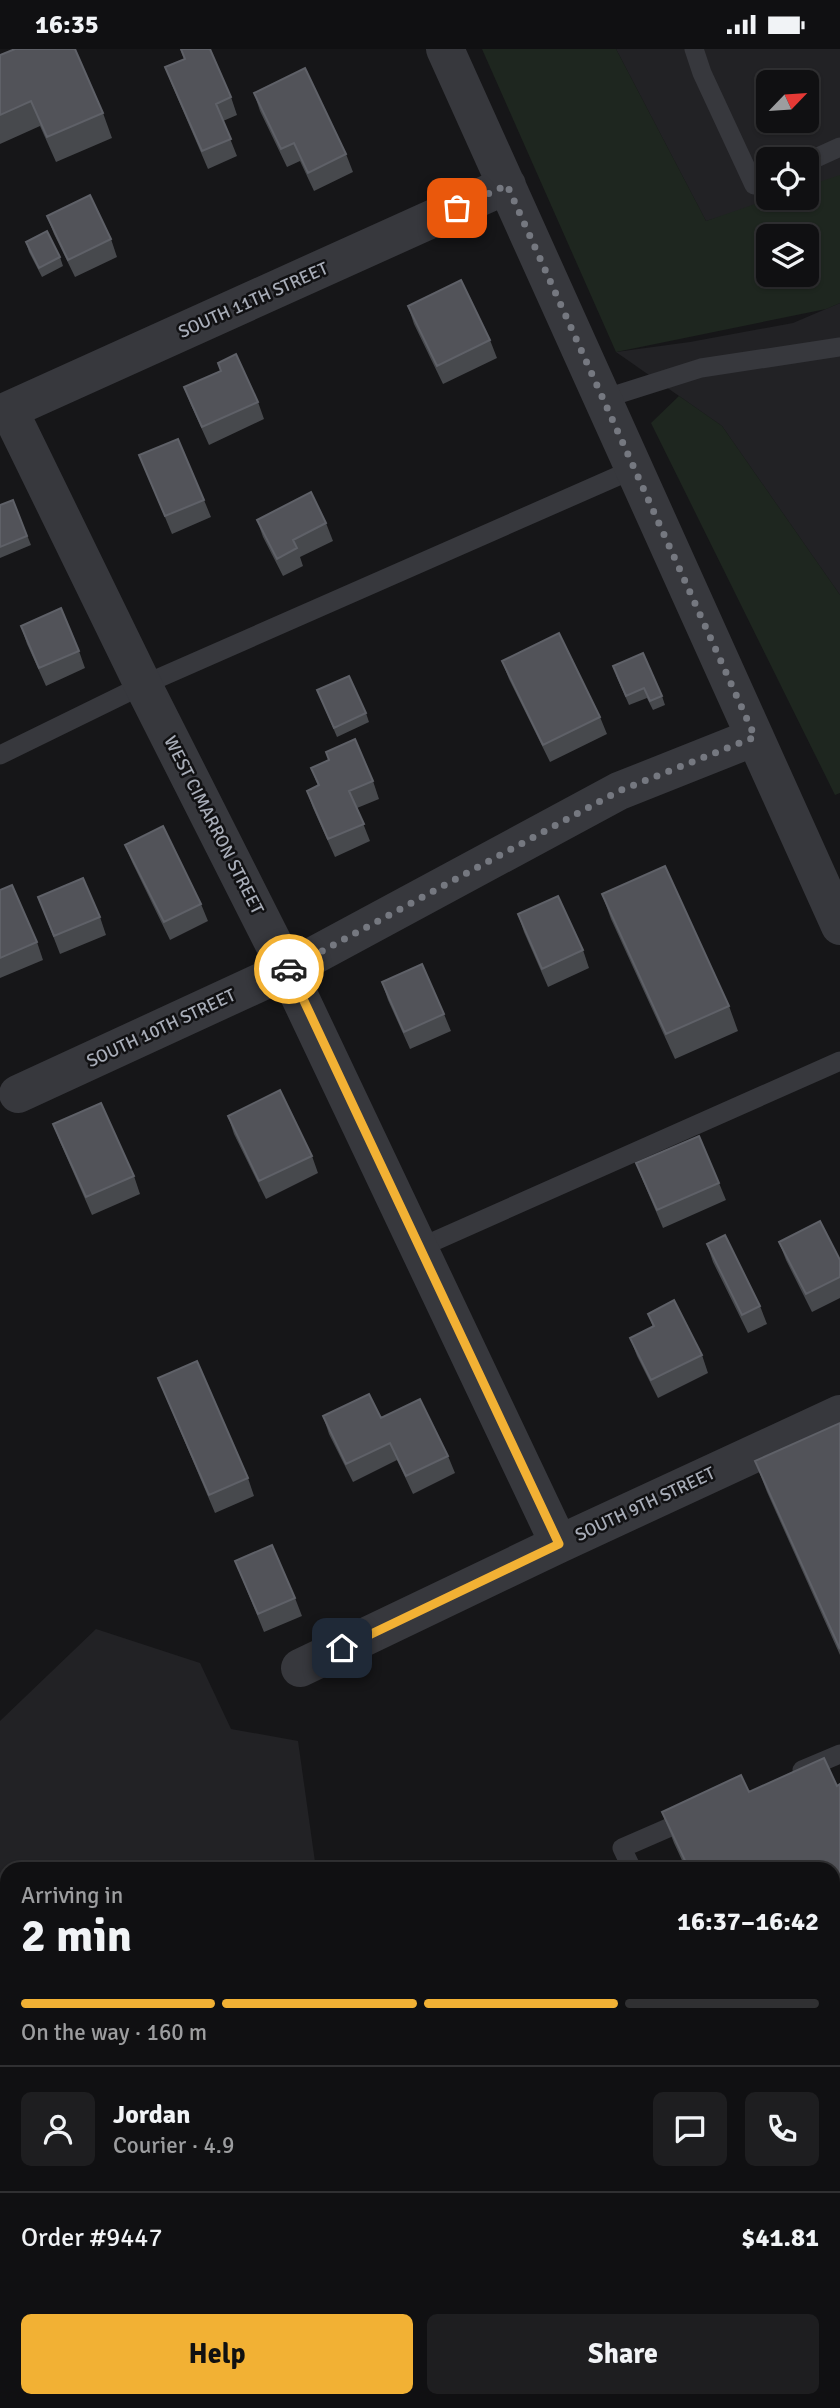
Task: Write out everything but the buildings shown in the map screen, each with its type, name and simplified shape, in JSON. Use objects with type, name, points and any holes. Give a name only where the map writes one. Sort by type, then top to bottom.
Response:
[{"type":"street","points":[[444,49],[840,926]]},
{"type":"street","name":"SOUTH 11TH STREET","points":[[5,412],[507,185]]},
{"type":"street","name":"WEST CIMARRON STREET","points":[[5,412],[287,970],[559,1544]]},
{"type":"street","name":"SOUTH 10TH STREET","points":[[18,1094],[287,970],[619,791],[755,737]]},
{"type":"street","name":"SOUTH 9TH STREET","points":[[300,1668],[840,1414]]},
{"type":"lane","points":[[694,49],[702,73],[754,185],[756,184]]},
{"type":"lane","points":[[819,157],[840,147]]},
{"type":"lane","points":[[603,399],[701,368],[840,347]]},
{"type":"lane","points":[[0,755],[143,685],[634,469]]},
{"type":"lane","points":[[419,1248],[840,1061]]},
{"type":"lane","points":[[789,1776],[840,1754]]},
{"type":"lane","points":[[629,1862],[622,1848],[712,1809]]},
{"type":"shaded area","points":[[482,49],[616,49],[706,221],[756,204],[756,210],[819,210],[819,182],[840,175],[840,303],[826,309],[616,352]]},
{"type":"shaded area","points":[[616,49],[840,49],[840,182],[819,188],[819,147],[756,147],[756,207],[706,221]]},
{"type":"shaded area","points":[[840,303],[840,595],[722,426],[616,352],[793,323]]},
{"type":"shaded area","points":[[679,396],[722,426],[840,595],[840,793],[835,795],[651,423]]},
{"type":"shaded area","points":[[96,1629],[200,1663],[231,1729],[298,1741],[315,1862],[0,1862],[0,1721]]},
{"type":"way so far","points":[[289,969],[619,791],[755,737],[507,185],[457,208]]},
{"type":"route","points":[[289,969],[287,970],[559,1544],[342,1648]]}]
